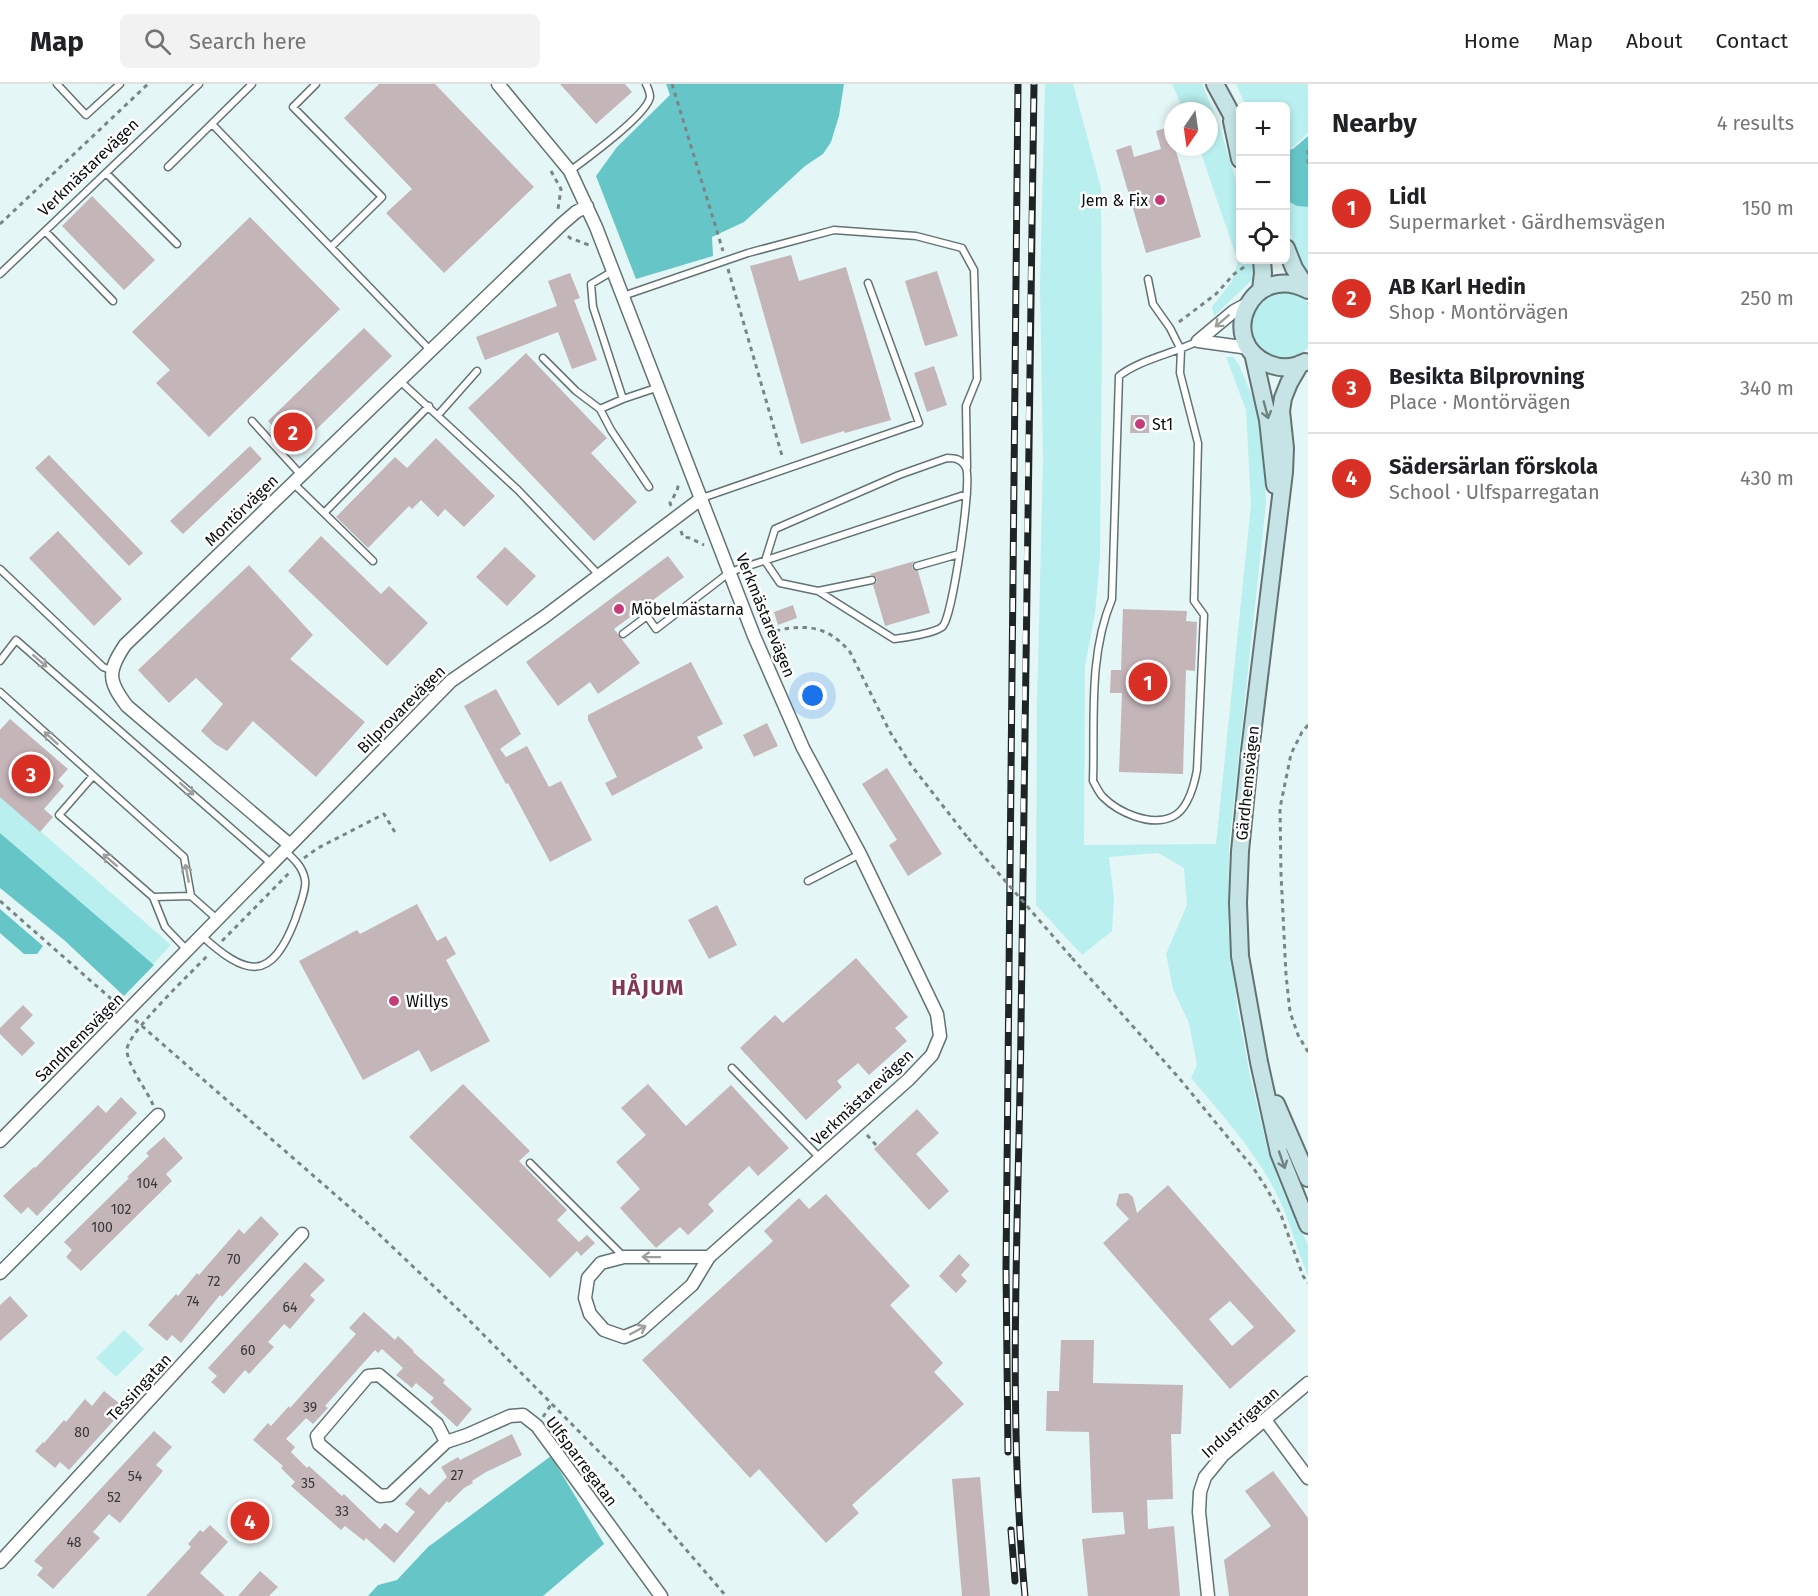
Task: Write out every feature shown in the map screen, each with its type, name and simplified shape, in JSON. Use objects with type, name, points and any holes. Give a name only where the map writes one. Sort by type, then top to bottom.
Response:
[{"type":"main road","points":[[1215,84],[1236,123]]},
{"type":"main road","points":[[1229,111],[1239,156]]},
{"type":"main road","points":[[1290,258],[1308,290]]},
{"type":"main road","points":[[1261,290],[1262,264]]},
{"type":"main road","points":[[1249,303],[1261,290],[1270,286],[1290,283],[1308,290]]},
{"type":"main road","name":"Gärdhemsvägen","points":[[1249,303],[1242,326],[1251,350],[1268,420],[1279,504]]},
{"type":"main road","points":[[1251,350],[1259,359],[1275,366],[1292,367],[1304,362]]},
{"type":"main road","name":"Gärdhemsvägen","points":[[1304,362],[1289,382],[1281,411],[1285,448],[1240,850],[1238,903],[1240,956],[1259,1062],[1280,1153],[1308,1225]]},
{"type":"main road","name":"Gärdhemsvägen","points":[[1259,1062],[1308,1178]]},
{"type":"street","name":"Verkmästarevägen","points":[[498,84],[570,171],[587,206],[754,636],[803,747],[860,854],[937,1014],[940,1036],[932,1055],[908,1080],[709,1257],[692,1285],[641,1330],[624,1337],[604,1330],[590,1314],[585,1298],[588,1278],[601,1263],[624,1257],[709,1257]]},
{"type":"street","name":"Montörvägen","points":[[113,670],[115,660],[125,645],[562,224],[587,206]]},
{"type":"street","points":[[1198,341],[1234,311],[1249,303]]},
{"type":"street","points":[[1198,341],[1251,350]]},
{"type":"street","name":"Bilprovarevägen","points":[[185,953],[451,681],[544,617],[702,498]]},
{"type":"street","points":[[113,670],[111,676],[115,690],[128,706],[287,848]]},
{"type":"street","name":"Sandhemsvägen","points":[[0,1141],[185,953]]},
{"type":"street","points":[[0,1273],[158,1115]]},
{"type":"street","name":"Tessingatan","points":[[0,1562],[302,1234]]},
{"type":"street","name":"Ulfsparregatan","points":[[446,1442],[437,1424],[379,1375],[368,1376],[317,1436],[319,1444],[380,1496],[390,1495],[446,1442],[510,1416],[523,1415],[530,1419],[550,1443],[661,1596]]},
{"type":"street","name":"Industrigatan","points":[[1208,1596],[1199,1512],[1200,1492],[1205,1477],[1223,1455],[1308,1383]]},
{"type":"street","points":[[1265,1420],[1308,1478]]},
{"type":"lane","points":[[57,84],[86,115],[120,84]]},
{"type":"lane","name":"Verkmästarevägen","points":[[0,274],[199,84]]},
{"type":"lane","points":[[168,167],[252,84]]},
{"type":"lane","points":[[316,84],[293,107],[382,197],[331,247]]},
{"type":"lane","points":[[570,171],[596,152],[637,116],[647,104],[650,96],[646,84]]},
{"type":"lane","points":[[212,124],[431,351]]},
{"type":"lane","points":[[106,173],[177,244]]},
{"type":"lane","points":[[623,296],[726,261],[834,230],[916,236],[962,248],[974,270],[977,379],[966,406],[967,494],[959,554],[945,622],[938,630],[894,639],[818,591],[780,583],[765,561]]},
{"type":"lane","points":[[45,231],[113,301]]},
{"type":"lane","points":[[614,271],[591,284],[593,307],[623,399]]},
{"type":"lane","points":[[1148,279],[1153,304],[1170,328],[1181,350],[1180,373],[1198,443],[1194,601],[1204,615],[1197,770],[1193,791],[1173,817],[1158,820],[1140,818],[1122,810],[1103,796],[1094,781],[1096,657],[1105,616],[1112,599],[1119,376],[1128,369],[1181,350],[1198,341]]},
{"type":"lane","points":[[702,498],[919,423],[868,283]]},
{"type":"lane","points":[[543,358],[576,391],[600,409],[611,430],[649,487]]},
{"type":"lane","points":[[438,415],[477,371]]},
{"type":"lane","points":[[400,381],[518,490],[599,575]]},
{"type":"lane","points":[[600,409],[659,387]]},
{"type":"lane","points":[[324,513],[429,406]]},
{"type":"lane","points":[[252,421],[324,513],[373,561]]},
{"type":"lane","points":[[765,561],[775,529],[899,475],[947,458],[956,458],[967,470]]},
{"type":"lane","points":[[623,634],[647,616],[656,629],[730,573],[967,494]]},
{"type":"lane","points":[[917,566],[959,554]]},
{"type":"lane","points":[[0,569],[103,667],[113,670]]},
{"type":"lane","points":[[818,591],[872,580]]},
{"type":"lane","points":[[0,661],[16,640],[272,864]]},
{"type":"lane","points":[[0,692],[184,857],[191,896],[218,920]]},
{"type":"lane","points":[[93,776],[58,815],[153,897],[165,927],[185,953]]},
{"type":"lane","points":[[202,936],[239,965],[259,967],[276,957],[289,935],[306,881],[299,863],[287,848]]},
{"type":"lane","points":[[808,881],[860,854]]},
{"type":"lane","points":[[153,897],[191,896]]},
{"type":"lane","points":[[732,1068],[820,1158]]},
{"type":"lane","points":[[530,1163],[624,1257]]},
{"type":"path","points":[[0,224],[148,84]]},
{"type":"path","points":[[672,84],[786,469]]},
{"type":"path","points":[[1308,150],[1308,166]]},
{"type":"path","points":[[1170,328],[1216,294],[1245,265],[1249,264]]},
{"type":"path","points":[[680,479],[670,503],[683,537],[706,546]]},
{"type":"path","points":[[754,636],[804,626],[822,630],[843,643],[850,652],[900,748],[968,838],[1179,1078],[1254,1169],[1281,1215],[1308,1283]]},
{"type":"path","points":[[1308,725],[1291,754],[1280,808],[1281,885],[1290,1012],[1298,1035],[1308,1052]]},
{"type":"path","points":[[158,1115],[127,1050],[129,1040],[141,1025],[299,863],[318,848],[384,814],[396,834]]},
{"type":"path","points":[[0,901],[363,1219],[464,1315],[621,1474],[726,1596]]},
{"type":"shaded area","points":[[666,84],[844,84],[839,116],[831,142],[823,154],[805,166],[744,222],[712,237],[713,256],[636,279],[596,176],[617,147],[670,95]]},
{"type":"shaded area","points":[[1045,84],[1073,84],[1101,188],[1100,557],[1095,614],[1085,666],[1084,845],[1216,844],[1251,505],[1246,410],[1226,357],[1233,357],[1239,365],[1255,403],[1262,431],[1266,504],[1229,846],[1228,927],[1238,1011],[1249,1071],[1268,1151],[1281,1187],[1308,1245],[1308,1276],[1286,1215],[1268,1178],[1244,1142],[1191,1078],[1197,1065],[1189,1023],[1173,989],[1166,954],[1187,905],[1184,868],[1158,853],[1109,857],[1114,899],[1112,931],[1082,955],[1036,905],[1037,705],[1043,460],[1040,285]]},
{"type":"shaded area","points":[[1172,84],[1202,84],[1209,102],[1180,102]]},
{"type":"shaded area","points":[[1236,84],[1308,84],[1308,133],[1290,149],[1290,102],[1244,102]]},
{"type":"shaded area","points":[[1218,123],[1236,181],[1236,256],[1202,156],[1218,156]]},
{"type":"shaded area","points":[[1308,136],[1308,207],[1297,206],[1290,202],[1290,149]]},
{"type":"shaded area","points":[[1290,202],[1297,206],[1308,207],[1308,274],[1298,256],[1291,239]]},
{"type":"shaded area","points":[[1237,264],[1254,264],[1252,280],[1214,316],[1212,307],[1232,281]]},
{"type":"shaded area","points":[[1281,291],[1296,294],[1308,302],[1308,348],[1290,358],[1274,358],[1262,351],[1254,339],[1250,325],[1253,310],[1263,298]]},
{"type":"shaded area","points":[[0,796],[171,945],[153,964],[0,833]]},
{"type":"shaded area","points":[[0,833],[154,965],[124,996],[64,940],[0,888]]},
{"type":"shaded area","points":[[0,909],[43,946],[37,954],[24,954],[0,933]]},
{"type":"shaded area","points":[[124,1330],[144,1349],[116,1377],[96,1358]]},
{"type":"shaded area","points":[[551,1456],[604,1544],[543,1596],[368,1596],[378,1585],[397,1580],[428,1547]]},
{"type":"building","points":[[379,84],[435,84],[534,187],[444,273],[386,213],[412,189],[344,118]]},
{"type":"building","points":[[560,84],[625,84],[632,92],[596,124]]},
{"type":"building","name":"Jem & Fix","points":[[1164,129],[1164,156],[1177,156],[1201,237],[1146,253],[1116,150],[1131,145],[1134,157],[1161,149],[1156,131]]},
{"type":"building","points":[[92,196],[155,260],[124,290],[62,226]]},
{"type":"building","points":[[250,217],[340,309],[209,437],[156,383],[170,370],[132,332]]},
{"type":"building","points":[[791,255],[799,281],[846,267],[891,420],[801,444],[750,266]]},
{"type":"building","points":[[937,271],[958,336],[925,346],[905,281]]},
{"type":"building","points":[[570,273],[580,298],[574,300],[597,360],[572,369],[558,332],[485,360],[476,337],[557,306],[548,281]]},
{"type":"building","points":[[364,328],[392,356],[293,452],[272,430],[275,428],[268,421]]},
{"type":"building","points":[[526,353],[607,438],[591,453],[637,502],[594,541],[468,408]]},
{"type":"building","points":[[934,366],[947,405],[927,412],[914,373]]},
{"type":"building","name":"St1","points":[[1131,415],[1149,415],[1149,433],[1130,433]]},
{"type":"building","points":[[436,438],[495,496],[464,527],[445,509],[438,517],[421,500],[412,509],[409,506],[368,548],[336,517],[395,457],[407,468]]},
{"type":"building","points":[[250,446],[262,459],[183,534],[170,521]]},
{"type":"building","points":[[49,455],[143,553],[129,566],[35,468]]},
{"type":"building","points":[[58,531],[122,599],[94,626],[29,558]]},
{"type":"building","points":[[321,536],[381,594],[389,586],[428,623],[387,666],[288,571]]},
{"type":"building","points":[[505,547],[536,576],[507,606],[476,577]]},
{"type":"building","name":"Möbelmästarna","points":[[668,556],[684,577],[614,629],[640,663],[598,694],[590,682],[558,706],[526,662]]},
{"type":"building","points":[[915,561],[912,568],[918,571],[930,613],[885,626],[873,585],[877,582],[877,578],[870,574]]},
{"type":"building","points":[[249,565],[313,635],[290,659],[365,722],[316,777],[253,721],[227,751],[215,744],[201,731],[223,704],[196,678],[169,703],[138,670]]},
{"type":"building","points":[[793,605],[797,618],[778,625],[774,612]]},
{"type":"building","points":[[1123,609],[1187,611],[1186,621],[1197,622],[1195,671],[1186,670],[1183,774],[1119,772],[1122,693],[1110,693],[1111,670],[1121,670]]},
{"type":"building","points":[[691,662],[723,724],[697,737],[703,748],[612,796],[605,783],[617,777],[588,720],[588,715]]},
{"type":"building","points":[[496,689],[521,734],[500,749],[506,757],[527,746],[549,787],[561,781],[592,840],[550,862],[464,706]]},
{"type":"building","points":[[10,719],[68,769],[58,780],[64,786],[44,809],[53,817],[40,832],[0,797],[0,730]]},
{"type":"building","points":[[767,723],[778,746],[754,757],[743,735]]},
{"type":"building","points":[[887,768],[942,854],[908,876],[889,845],[897,840],[862,784]]},
{"type":"building","name":"Willys","points":[[417,904],[437,941],[446,936],[456,954],[446,960],[490,1041],[431,1072],[419,1050],[363,1080],[299,961],[357,930],[360,934]]},
{"type":"building","points":[[717,905],[737,945],[709,959],[688,920]]},
{"type":"building","points":[[856,958],[908,1017],[895,1028],[907,1041],[869,1075],[858,1063],[837,1081],[842,1087],[806,1120],[740,1048],[775,1015],[783,1023]]},
{"type":"building","points":[[23,1005],[33,1015],[20,1028],[35,1043],[22,1056],[0,1034],[0,1028]]},
{"type":"building","points":[[463,1084],[530,1151],[519,1161],[567,1210],[557,1220],[579,1242],[587,1235],[595,1243],[581,1256],[577,1251],[550,1278],[409,1137]]},
{"type":"building","points":[[648,1084],[686,1126],[731,1085],[789,1148],[758,1176],[749,1166],[708,1204],[714,1211],[688,1235],[680,1227],[656,1248],[620,1208],[640,1189],[616,1162],[646,1135],[621,1108]]},
{"type":"building","points":[[121,1097],[137,1113],[37,1216],[28,1207],[21,1214],[3,1196],[35,1168],[98,1105],[106,1113]]},
{"type":"building","points":[[917,1109],[939,1133],[916,1154],[949,1191],[929,1210],[874,1149]]},
{"type":"building","points":[[164,1137],[183,1158],[166,1174],[172,1181],[81,1271],[66,1257],[72,1250],[64,1242],[129,1178],[127,1177],[149,1156],[146,1153]]},
{"type":"building","points":[[1168,1185],[1296,1331],[1230,1389],[1103,1243],[1129,1219],[1116,1205],[1119,1194],[1128,1193],[1133,1197],[1137,1213]],"holes":[[[1230,1301],[1254,1327],[1232,1346],[1209,1319]]]},
{"type":"building","points":[[826,1194],[910,1286],[890,1305],[943,1363],[934,1372],[964,1404],[852,1505],[859,1513],[826,1543],[759,1469],[750,1478],[642,1360],[773,1241],[764,1231],[799,1198],[809,1209]]},
{"type":"building","points":[[261,1216],[279,1234],[222,1297],[220,1295],[181,1343],[172,1335],[167,1341],[148,1325],[176,1294],[178,1296],[197,1273],[199,1275],[239,1229],[244,1234]]},
{"type":"building","points":[[959,1254],[970,1265],[961,1275],[967,1281],[956,1293],[939,1276]]},
{"type":"building","points":[[305,1262],[325,1280],[310,1295],[315,1300],[290,1329],[284,1324],[268,1342],[274,1347],[249,1374],[245,1370],[224,1394],[211,1382],[217,1376],[208,1368]]},
{"type":"building","points":[[10,1296],[28,1316],[0,1341],[0,1305]]},
{"type":"building","points":[[364,1312],[395,1340],[398,1336],[445,1380],[443,1383],[472,1409],[457,1427],[430,1402],[434,1398],[416,1383],[412,1388],[396,1375],[403,1368],[382,1349],[378,1353],[375,1350],[325,1406],[328,1408],[313,1424],[306,1418],[286,1439],[295,1447],[291,1452],[307,1468],[309,1466],[342,1496],[344,1494],[380,1529],[385,1523],[397,1533],[415,1512],[405,1504],[420,1487],[429,1495],[447,1477],[441,1467],[458,1457],[460,1460],[512,1434],[522,1455],[486,1472],[472,1481],[473,1483],[464,1488],[449,1503],[447,1501],[394,1563],[366,1538],[364,1541],[345,1526],[341,1530],[291,1486],[295,1482],[281,1468],[283,1466],[253,1440],[268,1423],[271,1426],[289,1406],[290,1408],[356,1334],[349,1328]]},
{"type":"building","points":[[1061,1340],[1094,1340],[1093,1383],[1183,1385],[1181,1434],[1171,1434],[1173,1499],[1147,1500],[1148,1529],[1174,1526],[1180,1596],[1088,1596],[1082,1539],[1125,1534],[1123,1512],[1092,1513],[1089,1432],[1046,1431],[1047,1391],[1059,1391]]},
{"type":"building","points":[[104,1391],[125,1408],[69,1470],[60,1462],[55,1468],[35,1451],[64,1420],[66,1422],[85,1399],[92,1406]]},
{"type":"building","points":[[154,1431],[172,1447],[156,1465],[163,1471],[120,1523],[109,1514],[93,1532],[100,1538],[53,1589],[37,1575],[43,1568],[34,1561]]},
{"type":"building","points":[[1273,1471],[1308,1518],[1308,1596],[1229,1596],[1224,1560],[1271,1526],[1245,1491]]},
{"type":"building","points":[[980,1477],[990,1596],[962,1596],[952,1479]]},
{"type":"building","points":[[210,1525],[228,1542],[200,1573],[225,1596],[146,1596],[191,1547],[188,1544],[200,1530],[203,1532]]},
{"type":"building","points":[[260,1571],[278,1587],[269,1596],[238,1596]]},
{"type":"railway","points":[[1008,1452],[1006,1268],[1018,84]]},
{"type":"railway","points":[[1025,1596],[1016,1454],[1015,1383],[1034,84]]},
{"type":"railway","points":[[1011,1530],[1015,1581]]},
{"type":"place","name":"Jem & Fix","points":[[1160,200]]},
{"type":"place","name":"St1","points":[[1140,424]]},
{"type":"place","name":"AB Karl Hedin","points":[[293,432]]},
{"type":"place","name":"Möbelmästarna","points":[[619,609]]},
{"type":"place","name":"Lidl","points":[[1148,682]]},
{"type":"place","name":"Besikta Bilprovning","points":[[31,774]]},
{"type":"place","name":"Willys","points":[[394,1001]]},
{"type":"place","name":"Sädersärlan förskola","points":[[250,1521]]},
{"type":"district","name":"HÅJUM","points":[[648,987]]}]
